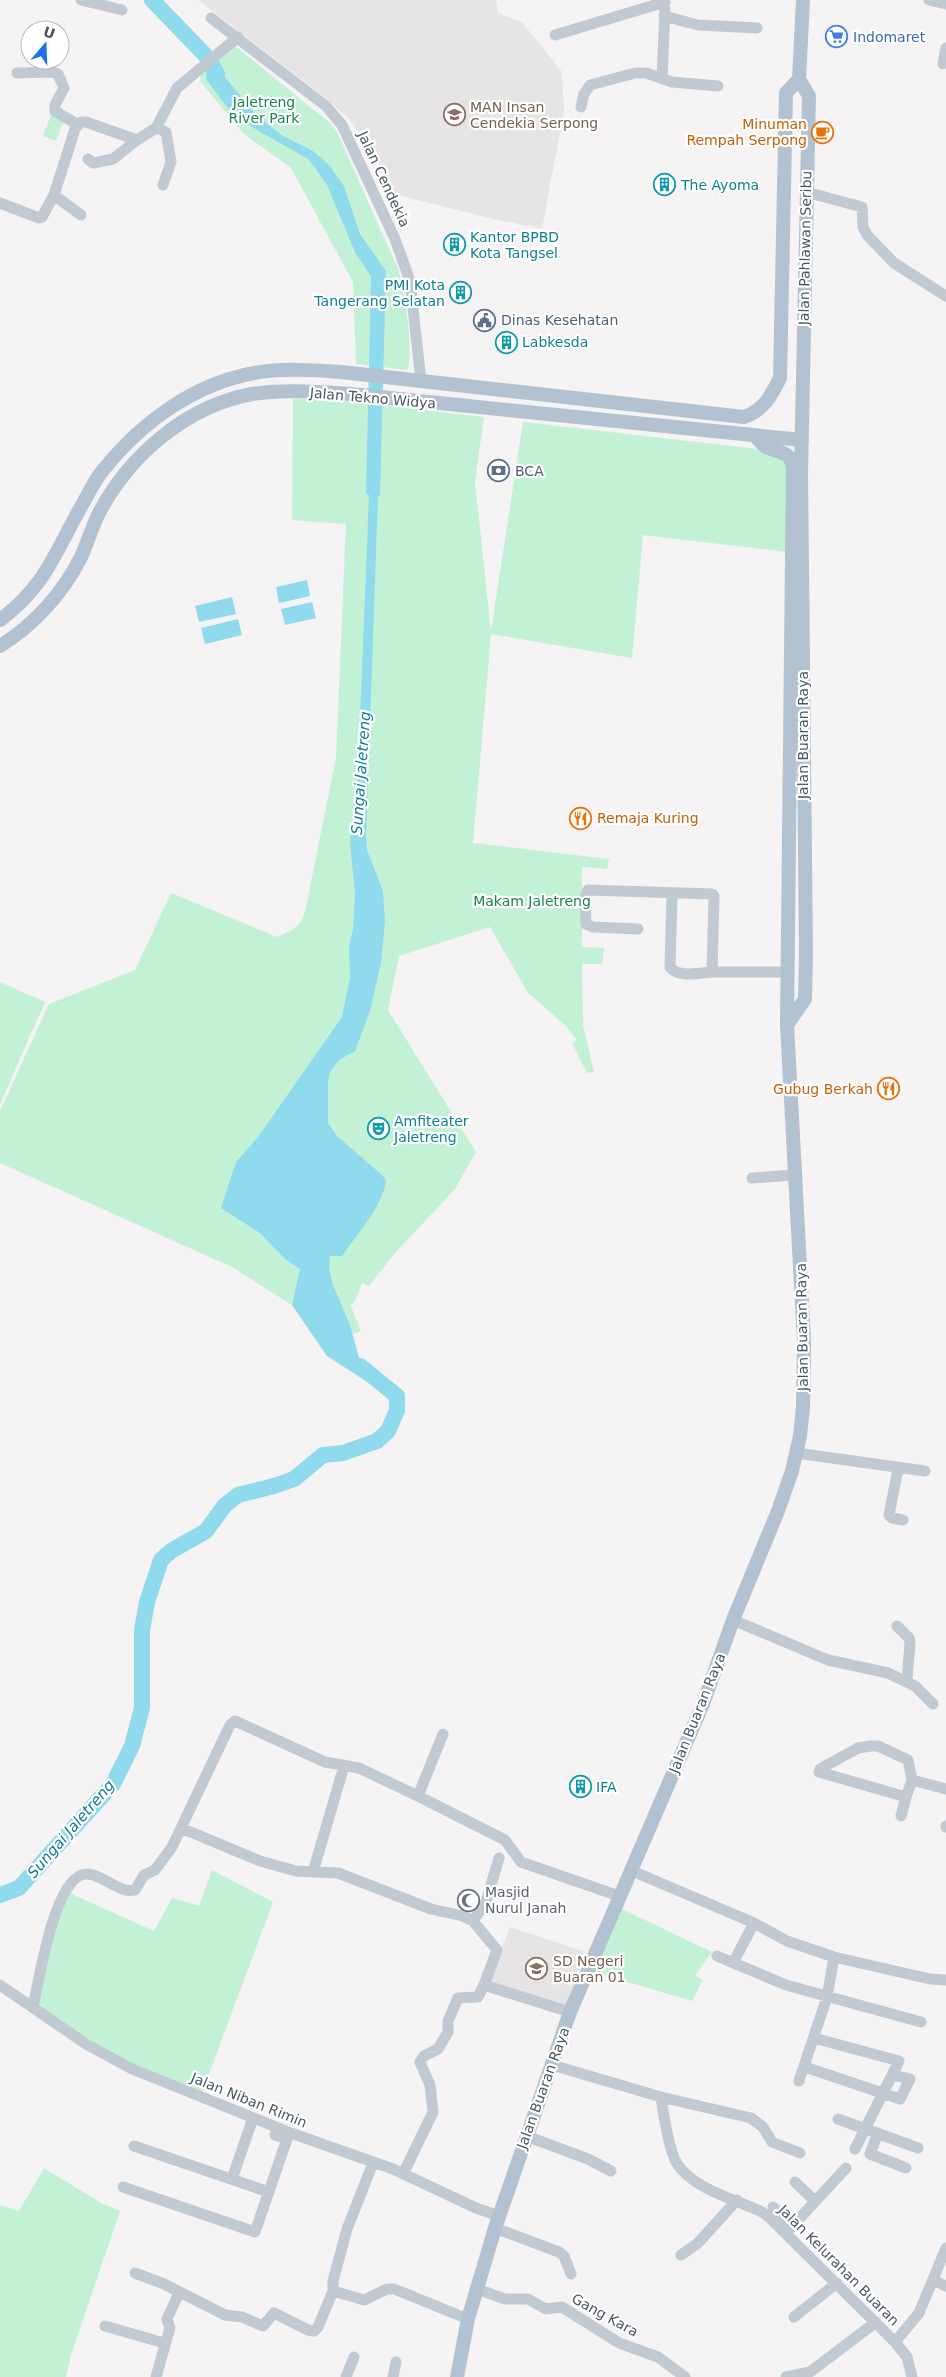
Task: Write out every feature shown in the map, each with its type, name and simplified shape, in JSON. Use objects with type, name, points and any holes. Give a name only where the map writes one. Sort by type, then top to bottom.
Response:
[{"type":"main road","name":"Jalan Pahlawan Seribu","points":[[802,440],[809,96],[799,79],[803,0]]},
{"type":"main road","name":"Jalan Pahlawan Seribu","points":[[780,378],[786,93],[799,79]]},
{"type":"main road","name":"Jalan Tekno Widya","points":[[0,620],[21,604],[46,574],[102,470],[130,440],[165,410],[211,385],[254,373],[311,370],[355,373],[744,417],[764,406],[780,378]]},
{"type":"main road","name":"Jalan Tekno Widya","points":[[0,646],[28,626],[57,595],[80,558],[100,512],[119,480],[145,452],[175,426],[216,404],[252,394],[308,392],[351,394],[756,437],[802,440]]},
{"type":"main road","name":"Jalan Buaran Raya","points":[[756,437],[766,447],[784,452],[791,460],[797,524],[806,952],[805,999],[787,1025]]},
{"type":"main road","name":"Jalan Buaran Raya","points":[[456,2377],[468,2318],[497,2222],[570,2012],[703,1704],[733,1620],[778,1511],[796,1453],[804,1407],[804,1350],[787,1025],[797,524],[802,440]]},
{"type":"street","points":[[81,0],[122,10]]},
{"type":"street","points":[[929,0],[946,4]]},
{"type":"street","points":[[555,35],[665,1],[662,79]]},
{"type":"street","points":[[664,16],[698,26],[757,28]]},
{"type":"street","name":"Jalan Cendekia","points":[[211,18],[326,106],[342,125],[407,270],[410,281],[421,381]]},
{"type":"street","points":[[88,159],[93,163],[113,159],[156,128],[177,88],[238,37]]},
{"type":"street","points":[[943,64],[946,48]]},
{"type":"street","points":[[17,73],[52,72],[58,74],[64,88],[55,111],[78,125]]},
{"type":"street","points":[[581,107],[586,89],[595,82],[635,73],[646,73],[672,82],[718,86]]},
{"type":"street","points":[[0,204],[39,218],[44,214],[54,195],[75,129],[81,122],[86,122],[137,140]]},
{"type":"street","points":[[156,128],[166,132],[171,162],[163,185]]},
{"type":"street","points":[[806,192],[862,207],[863,227],[867,235],[894,263],[946,296]]},
{"type":"street","points":[[54,195],[81,215]]},
{"type":"street","points":[[638,929],[593,927],[586,924],[585,896],[588,890],[714,896],[712,972]]},
{"type":"street","points":[[672,894],[670,967],[674,972],[789,972]]},
{"type":"street","points":[[752,1178],[794,1175]]},
{"type":"street","points":[[796,1453],[925,1472]]},
{"type":"street","points":[[898,1468],[889,1515],[892,1518],[903,1520]]},
{"type":"street","points":[[733,1620],[828,1660],[884,1671],[906,1680],[933,1704]]},
{"type":"street","points":[[897,1626],[910,1643],[906,1680]]},
{"type":"street","points":[[33,2007],[55,1911],[64,1891],[76,1877],[87,1873],[102,1877],[125,1890],[134,1890],[144,1876],[155,1870],[172,1847],[230,1725],[235,1721],[325,1762],[359,1768],[418,1796],[506,1840],[521,1862],[619,1896]]},
{"type":"street","points":[[418,1796],[443,1734]]},
{"type":"street","points":[[901,1816],[912,1780],[908,1760],[878,1746],[865,1746],[819,1771],[822,1775],[906,1797]]},
{"type":"street","points":[[835,1777],[840,1758]]},
{"type":"street","points":[[313,1872],[344,1766]]},
{"type":"street","points":[[912,1780],[946,1790]]},
{"type":"street","points":[[181,1828],[260,1860],[296,1871],[338,1874],[431,1909],[463,1916],[473,1922],[497,1950],[478,1997],[458,1998],[448,2021],[448,2032],[438,2048],[424,2056],[420,2062],[430,2085],[433,2112],[403,2174]]},
{"type":"street","points":[[473,1922],[486,1902],[499,1858]]},
{"type":"street","points":[[630,1870],[754,1923],[776,1936],[834,1957],[946,1980]]},
{"type":"street","points":[[733,1963],[754,1923]]},
{"type":"street","points":[[717,1956],[786,1986],[921,2022]]},
{"type":"street","points":[[799,2081],[828,1997],[834,1957]]},
{"type":"street","name":"Jalan Niban Rimin","points":[[0,1985],[86,2044],[132,2068],[253,2118],[403,2174],[476,2208],[497,2222],[559,2252],[564,2256],[571,2274]]},
{"type":"street","points":[[484,1985],[570,2012]]},
{"type":"street","points":[[814,2038],[898,2060],[899,2064],[894,2075],[855,2149]]},
{"type":"street","points":[[552,2065],[661,2097],[751,2118],[763,2127],[772,2142],[800,2153]]},
{"type":"street","points":[[805,2067],[901,2099],[910,2079],[894,2075]]},
{"type":"street","name":"Jalan Kelurahan Buaran","points":[[661,2097],[676,2161],[693,2179],[706,2187],[762,2212],[789,2229],[837,2283],[907,2356],[912,2377]]},
{"type":"street","points":[[232,2180],[253,2118]]},
{"type":"street","points":[[838,2119],[918,2148]]},
{"type":"street","points":[[878,2133],[870,2154],[906,2168]]},
{"type":"street","points":[[123,2187],[255,2232],[287,2139],[271,2134]]},
{"type":"street","points":[[526,2136],[588,2158],[611,2171]]},
{"type":"street","points":[[134,2146],[269,2192]]},
{"type":"street","points":[[135,2272],[164,2284],[179,2294],[226,2315],[242,2317],[260,2325],[266,2324],[274,2313],[311,2331],[318,2327],[333,2291],[333,2281],[347,2229],[373,2163]]},
{"type":"street","points":[[773,2207],[789,2229],[846,2168]]},
{"type":"street","points":[[795,2182],[815,2201]]},
{"type":"street","points":[[681,2254],[698,2243],[737,2200]]},
{"type":"street","points":[[895,2342],[916,2319],[946,2248]]},
{"type":"street","points":[[933,2280],[946,2286]]},
{"type":"street","points":[[794,2317],[837,2283]]},
{"type":"street","points":[[333,2291],[364,2300],[387,2289],[394,2289],[468,2318]]},
{"type":"street","name":"Gang Kara","points":[[477,2289],[505,2299],[528,2299],[546,2309],[562,2307],[619,2343],[658,2357],[684,2377]]},
{"type":"street","points":[[156,2377],[164,2343],[170,2328],[167,2318],[179,2294]]},
{"type":"street","points":[[786,2377],[807,2375],[876,2322]]},
{"type":"street","points":[[105,2326],[164,2343]]},
{"type":"street","points":[[346,2377],[354,2357]]},
{"type":"street","points":[[393,2377],[396,2362]]},
{"type":"shaded area","name":"MAN Insan Cendekia Serpong","points":[[198,0],[496,0],[498,13],[522,22],[562,72],[564,111],[542,228],[502,221],[386,192],[382,168],[349,119],[326,98]]},
{"type":"shaded area","name":"SD Negeri Buaran 01","points":[[510,1927],[586,1952],[563,2013],[487,1986]]},
{"type":"green space","name":"Jaletreng River Park","points":[[234,45],[331,124],[338,134],[399,271],[409,334],[408,370],[356,364],[353,282],[291,168],[243,133],[200,81],[201,70]]},
{"type":"green space","points":[[51,115],[64,120],[56,141],[43,136]]},
{"type":"green space","name":"Makam Jaletreng","points":[[293,399],[347,401],[484,417],[475,482],[491,631],[523,422],[774,451],[786,464],[788,552],[643,535],[632,658],[491,634],[473,843],[609,859],[607,869],[582,867],[582,947],[604,948],[602,964],[582,964],[583,1025],[594,1072],[587,1073],[572,1043],[577,1040],[565,1025],[528,993],[490,927],[399,956],[388,1010],[476,1152],[455,1189],[396,1252],[369,1286],[362,1283],[354,1303],[350,1304],[361,1331],[353,1334],[327,1356],[292,1305],[232,1267],[0,1163],[0,1111],[49,1004],[135,970],[171,893],[277,937],[295,928],[305,912],[336,758],[346,524],[292,520]]},
{"type":"green space","points":[[0,982],[45,1002],[0,1104]]},
{"type":"green space","points":[[212,1870],[273,1902],[199,2101],[122,2064],[35,2007],[65,1891],[154,1931],[172,1898],[199,1906]]},
{"type":"green space","points":[[622,1909],[712,1952],[695,1975],[703,1980],[692,2001],[594,1972]]},
{"type":"green space","points":[[44,2168],[103,2204],[120,2211],[71,2355],[66,2377],[0,2377],[0,2205],[19,2211]]},
{"type":"water","points":[[213,55],[220,71],[253,111],[283,136],[313,151],[328,164],[344,186],[360,234],[386,271],[380,495],[378,496],[366,837],[367,850],[383,891],[385,921],[381,963],[370,1011],[355,1051],[339,1060],[330,1072],[328,1081],[328,1123],[337,1136],[382,1175],[386,1181],[380,1200],[342,1256],[330,1256],[329,1268],[333,1285],[350,1325],[360,1361],[382,1379],[369,1383],[327,1356],[292,1305],[300,1269],[286,1260],[260,1233],[221,1208],[236,1162],[258,1137],[342,1017],[350,978],[349,946],[353,929],[355,894],[350,843],[352,824],[356,820],[369,495],[366,494],[371,277],[355,252],[327,185],[308,159],[252,127],[227,107],[206,79],[206,60]]},
{"type":"water","points":[[307,580],[310,596],[279,603],[276,587]]},
{"type":"water","points":[[232,597],[236,614],[199,622],[195,606]]},
{"type":"water","points":[[312,602],[316,618],[285,625],[281,609]]},
{"type":"water","points":[[238,619],[242,635],[205,644],[201,628]]},
{"type":"waterway","name":"Sungai Jaletreng","points":[[152,0],[208,58],[217,74]]},
{"type":"waterway","name":"Sungai Jaletreng","points":[[0,1895],[19,1888],[113,1784],[132,1746],[142,1708],[142,1630],[147,1602],[161,1560],[171,1551],[206,1531],[225,1505],[238,1495],[294,1479],[323,1455],[343,1453],[377,1441],[388,1431],[397,1410],[397,1396],[360,1366]]},
{"type":"place","name":"Indomaret","points":[[837,37]]},
{"type":"place","name":"MAN Insan Cendekia Serpong","points":[[454,115]]},
{"type":"place","name":"Minuman Rempah Serpong","points":[[823,132]]},
{"type":"place","name":"The Ayoma","points":[[665,185]]},
{"type":"place","name":"Kantor BPBD Kota Tangsel","points":[[454,245]]},
{"type":"place","name":"PMI Kota Tangerang Selatan","points":[[461,293]]},
{"type":"place","name":"Dinas Kesehatan","points":[[485,320]]},
{"type":"place","name":"Labkesda","points":[[506,342]]},
{"type":"place","name":"BCA","points":[[499,471]]},
{"type":"place","name":"Remaja Kuring","points":[[581,818]]},
{"type":"place","name":"Gubug Berkah","points":[[889,1089]]},
{"type":"place","name":"Amfiteater Jaletreng","points":[[378,1129]]},
{"type":"place","name":"IFA","points":[[580,1787]]},
{"type":"place","name":"Masjid Nurul Janah","points":[[469,1900]]},
{"type":"place","name":"SD Negeri Buaran 01","points":[[537,1969]]}]
